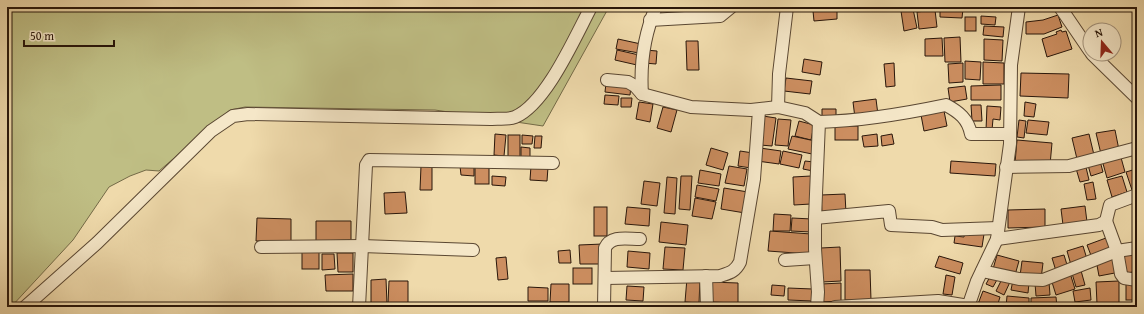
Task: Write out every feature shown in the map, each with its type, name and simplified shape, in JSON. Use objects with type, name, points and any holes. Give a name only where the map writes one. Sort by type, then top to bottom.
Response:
[{"type":"street","points":[[25,307],[98,243],[211,131],[233,116],[259,114],[491,119],[514,118],[529,109],[552,78],[591,7]]},
{"type":"street","points":[[642,94],[640,73],[644,45],[650,20],[656,7]]},
{"type":"street","points":[[650,20],[720,16],[731,7]]},
{"type":"street","points":[[778,107],[779,74],[787,7]]},
{"type":"street","points":[[835,307],[938,301],[968,307],[977,281],[997,234],[1010,134],[1011,65],[1019,7]]},
{"type":"street","points":[[1060,7],[1082,39]]},
{"type":"street","points":[[1100,62],[1137,98]]},
{"type":"street","points":[[607,80],[628,82],[635,86],[642,94],[691,107],[722,110],[759,110],[778,107],[805,113],[819,122],[878,118],[946,105],[955,110],[969,124],[971,134],[1010,134]]},
{"type":"street","points":[[604,278],[720,276],[733,272],[740,262],[754,179],[759,110]]},
{"type":"street","points":[[817,307],[818,292],[815,258],[815,218],[819,122]]},
{"type":"street","points":[[1006,168],[1069,166],[1137,148]]},
{"type":"street","points":[[359,307],[366,165],[370,160],[553,163]]},
{"type":"street","points":[[1137,195],[1110,205],[1106,221],[1117,251],[1121,274],[1124,278],[1137,280]]},
{"type":"street","points":[[815,218],[888,210],[891,226],[997,234],[1099,225],[1106,221]]},
{"type":"street","points":[[604,307],[605,248],[608,242],[612,239],[640,239]]},
{"type":"street","points":[[261,247],[362,246],[474,250]]},
{"type":"street","points":[[982,271],[1019,279],[1043,280],[1117,251],[1137,248]]},
{"type":"street","points":[[785,260],[815,258]]},
{"type":"street","points":[[706,276],[707,307]]},
{"type":"shaded area","points":[[7,7],[609,7],[543,126],[435,110],[245,107],[230,110],[159,171],[146,170],[130,176],[109,187],[73,240],[11,307],[7,307]]},
{"type":"building","points":[[940,8],[963,9],[962,18],[940,17]]},
{"type":"building","points":[[837,9],[837,19],[814,21],[813,11]]},
{"type":"building","points":[[913,9],[917,28],[904,31],[901,11]]},
{"type":"building","points":[[935,10],[937,27],[919,29],[917,12]]},
{"type":"building","points":[[1058,15],[1062,27],[1044,34],[1026,34],[1026,22],[1043,20]]},
{"type":"building","points":[[981,16],[996,17],[995,25],[981,24]]},
{"type":"building","points":[[965,17],[976,17],[976,31],[965,31]]},
{"type":"building","points":[[984,26],[1004,27],[1003,37],[983,35]]},
{"type":"building","points":[[1061,30],[1062,32],[1066,31],[1072,49],[1047,57],[1042,39],[1057,34],[1056,32]]},
{"type":"building","points":[[960,37],[961,62],[945,62],[944,38]]},
{"type":"building","points":[[942,38],[943,56],[925,56],[925,39]]},
{"type":"building","points":[[618,39],[641,44],[639,53],[616,49]]},
{"type":"building","points":[[984,39],[1003,40],[1002,61],[984,60]]},
{"type":"building","points":[[686,41],[698,41],[699,70],[687,70]]},
{"type":"building","points":[[617,50],[639,55],[637,65],[615,60]]},
{"type":"building","points":[[645,50],[657,51],[656,64],[644,63]]},
{"type":"building","points":[[804,59],[822,62],[820,75],[802,72]]},
{"type":"building","points":[[965,61],[981,62],[980,80],[965,79]]},
{"type":"building","points":[[983,62],[1004,63],[1004,84],[983,84]]},
{"type":"building","points":[[894,63],[895,86],[886,87],[884,64]]},
{"type":"building","points":[[963,63],[963,82],[949,83],[948,64]]},
{"type":"building","points":[[1021,73],[1069,74],[1068,98],[1020,96]]},
{"type":"building","points":[[786,78],[812,81],[810,94],[784,91]]},
{"type":"building","points":[[606,83],[631,86],[630,95],[605,92]]},
{"type":"building","points":[[1001,85],[1001,100],[971,100],[971,86]]},
{"type":"building","points":[[965,86],[967,99],[950,102],[948,88]]},
{"type":"building","points":[[605,95],[619,96],[618,105],[604,104]]},
{"type":"building","points":[[621,98],[632,98],[631,107],[621,107]]},
{"type":"building","points":[[876,99],[878,115],[855,118],[853,102]]},
{"type":"building","points":[[639,102],[653,104],[650,122],[636,119]]},
{"type":"building","points":[[1025,102],[1036,104],[1034,117],[1024,116]]},
{"type":"building","points":[[971,105],[981,105],[982,121],[972,121]]},
{"type":"building","points":[[987,106],[1001,107],[1000,120],[993,119],[992,130],[986,130]]},
{"type":"building","points":[[663,107],[677,110],[671,132],[657,128]]},
{"type":"building","points":[[822,109],[836,109],[836,119],[822,120]]},
{"type":"building","points":[[944,111],[947,126],[924,131],[921,115]]},
{"type":"building","points":[[763,116],[776,118],[772,146],[760,145]]},
{"type":"building","points":[[778,119],[791,120],[788,146],[775,145]]},
{"type":"building","points":[[1019,120],[1026,121],[1024,138],[1017,137]]},
{"type":"building","points":[[1028,120],[1049,122],[1047,135],[1026,133]]},
{"type":"building","points":[[799,121],[814,125],[811,140],[795,136]]},
{"type":"building","points":[[835,126],[858,126],[858,140],[835,140]]},
{"type":"building","points":[[1115,130],[1119,150],[1101,154],[1096,133]]},
{"type":"building","points":[[495,134],[506,135],[504,156],[494,155]]},
{"type":"building","points":[[877,134],[878,146],[864,147],[862,136]]},
{"type":"building","points":[[892,134],[894,144],[882,146],[881,136]]},
{"type":"building","points":[[1089,134],[1094,155],[1077,159],[1072,138]]},
{"type":"building","points":[[508,135],[520,135],[520,159],[508,159]]},
{"type":"building","points":[[522,135],[533,136],[532,144],[522,144]]},
{"type":"building","points":[[535,136],[542,136],[541,148],[534,148]]},
{"type":"building","points":[[792,136],[815,141],[812,154],[788,149]]},
{"type":"building","points":[[1017,140],[1052,143],[1050,165],[1015,163]]},
{"type":"building","points":[[521,147],[530,148],[530,158],[521,158]]},
{"type":"building","points":[[711,148],[728,153],[723,170],[706,165]]},
{"type":"building","points":[[760,148],[781,151],[779,164],[757,161]]},
{"type":"building","points":[[740,151],[753,153],[751,168],[738,166]]},
{"type":"building","points":[[783,151],[802,155],[799,168],[780,164]]},
{"type":"building","points":[[1120,154],[1125,172],[1107,178],[1102,160]]},
{"type":"building","points":[[805,161],[814,162],[813,171],[803,169]]},
{"type":"building","points":[[951,161],[996,164],[995,176],[950,173]]},
{"type":"building","points":[[1100,161],[1103,172],[1091,176],[1088,165]]},
{"type":"building","points":[[1085,163],[1089,180],[1080,182],[1075,165]]},
{"type":"building","points":[[421,166],[432,166],[432,190],[420,190]]},
{"type":"building","points":[[460,166],[474,166],[474,176],[461,175]]},
{"type":"building","points":[[475,166],[489,166],[489,184],[475,184]]},
{"type":"building","points":[[531,166],[548,167],[547,181],[530,180]]},
{"type":"building","points":[[729,166],[747,169],[744,186],[725,183]]},
{"type":"building","points":[[1136,169],[1137,189],[1132,190],[1126,172]]},
{"type":"building","points":[[700,170],[721,174],[719,186],[698,183]]},
{"type":"building","points":[[492,176],[506,177],[505,186],[492,185]]},
{"type":"building","points":[[681,176],[692,176],[690,210],[679,209]]},
{"type":"building","points":[[811,176],[811,204],[794,205],[793,177]]},
{"type":"building","points":[[1122,176],[1127,192],[1112,197],[1107,180]]},
{"type":"building","points":[[667,177],[677,178],[675,214],[664,213]]},
{"type":"building","points":[[644,181],[660,183],[657,206],[641,204]]},
{"type":"building","points":[[1093,182],[1096,199],[1087,200],[1084,184]]},
{"type":"building","points":[[697,185],[719,189],[716,201],[695,197]]},
{"type":"building","points":[[724,188],[748,192],[745,213],[721,209]]},
{"type":"building","points":[[405,192],[407,213],[385,214],[384,193]]},
{"type":"building","points":[[845,194],[846,213],[822,214],[821,195]]},
{"type":"building","points":[[695,198],[716,202],[712,219],[692,216]]},
{"type":"building","points":[[1085,206],[1087,222],[1063,225],[1061,209]]},
{"type":"building","points":[[594,207],[607,207],[607,236],[594,236]]},
{"type":"building","points":[[627,207],[650,209],[649,226],[625,224]]},
{"type":"building","points":[[1045,209],[1045,227],[1008,228],[1008,210]]},
{"type":"building","points":[[1134,213],[1137,213],[1137,227]]},
{"type":"building","points":[[774,214],[791,215],[790,231],[773,231]]},
{"type":"building","points":[[257,218],[291,219],[291,241],[256,241]]},
{"type":"building","points":[[792,218],[812,219],[811,232],[791,231]]},
{"type":"building","points":[[316,221],[351,221],[351,240],[316,241]]},
{"type":"building","points":[[661,222],[688,225],[686,245],[659,242]]},
{"type":"building","points":[[770,231],[811,234],[809,254],[768,251]]},
{"type":"building","points":[[965,231],[984,234],[982,247],[954,243],[955,236],[964,237]]},
{"type":"building","points":[[1106,238],[1111,251],[1092,258],[1087,245]]},
{"type":"building","points":[[603,244],[603,264],[580,264],[579,245]]},
{"type":"building","points":[[1083,246],[1087,259],[1071,265],[1067,251]]},
{"type":"building","points":[[665,247],[685,248],[683,270],[663,269]]},
{"type":"building","points":[[840,247],[841,281],[822,282],[821,248]]},
{"type":"building","points":[[570,250],[571,263],[559,263],[558,251]]},
{"type":"building","points":[[302,251],[319,251],[319,269],[302,269]]},
{"type":"building","points":[[628,251],[650,253],[649,269],[627,267]]},
{"type":"building","points":[[1137,251],[1137,271],[1123,274],[1120,254]]},
{"type":"building","points":[[337,253],[353,253],[353,272],[338,272]]},
{"type":"building","points":[[322,254],[334,254],[335,269],[322,270]]},
{"type":"building","points":[[997,255],[1019,261],[1015,275],[993,269]]},
{"type":"building","points":[[1064,255],[1068,268],[1056,271],[1052,258]]},
{"type":"building","points":[[939,256],[963,263],[960,274],[935,267]]},
{"type":"building","points":[[1116,256],[1120,272],[1099,276],[1096,260]]},
{"type":"building","points":[[506,257],[508,279],[498,280],[496,258]]},
{"type":"building","points":[[1022,261],[1043,263],[1041,279],[1020,276]]},
{"type":"building","points":[[1080,267],[1085,285],[1076,287],[1071,270]]},
{"type":"building","points":[[573,268],[592,268],[592,284],[573,284]]},
{"type":"building","points":[[845,270],[870,270],[871,300],[845,300]]},
{"type":"building","points":[[1070,273],[1075,289],[1056,295],[1051,279]]},
{"type":"building","points":[[353,274],[353,291],[326,291],[325,275]]},
{"type":"building","points":[[946,275],[955,277],[952,295],[943,294]]},
{"type":"building","points":[[991,275],[998,278],[993,287],[986,284]]},
{"type":"building","points":[[687,278],[700,279],[699,303],[685,302]]},
{"type":"building","points":[[386,279],[387,304],[371,304],[371,280]]},
{"type":"building","points":[[1002,279],[1010,282],[1004,295],[996,291]]},
{"type":"building","points":[[1013,280],[1029,283],[1028,293],[1011,290]]},
{"type":"building","points":[[389,281],[408,281],[408,304],[388,303]]},
{"type":"building","points":[[1119,281],[1119,303],[1097,304],[1096,282]]},
{"type":"building","points":[[710,282],[738,283],[738,303],[709,302]]},
{"type":"building","points":[[1049,282],[1050,295],[1036,296],[1035,283]]},
{"type":"building","points":[[841,283],[841,301],[823,302],[822,284]]},
{"type":"building","points":[[1126,283],[1137,283],[1137,300],[1126,300]]},
{"type":"building","points":[[551,284],[569,284],[569,302],[550,302]]},
{"type":"building","points":[[772,285],[785,286],[784,296],[771,295]]},
{"type":"building","points":[[627,286],[644,287],[643,301],[626,300]]},
{"type":"building","points":[[528,287],[548,288],[548,301],[528,301]]},
{"type":"building","points":[[788,288],[813,289],[813,301],[788,300]]},
{"type":"building","points":[[1090,288],[1091,300],[1075,302],[1073,291]]},
{"type":"building","points":[[983,291],[1000,297],[997,307],[985,307],[978,304]]},
{"type":"building","points":[[1007,296],[1029,298],[1029,307],[1006,307]]},
{"type":"building","points":[[1056,297],[1057,307],[1031,307],[1031,298]]},
{"type":"building","points":[[525,303],[550,303],[550,307],[525,307]]},
{"type":"building","points":[[627,303],[645,303],[645,307],[627,307]]},
{"type":"building","points":[[647,303],[665,304],[665,307],[647,307]]},
{"type":"building","points":[[666,303],[684,304],[684,307],[666,307]]},
{"type":"building","points":[[797,303],[812,303],[812,307],[797,307]]},
{"type":"building","points":[[1093,305],[1111,306],[1111,307],[1093,307]]},
{"type":"building","points":[[1122,305],[1137,305],[1137,307],[1122,307]]}]
